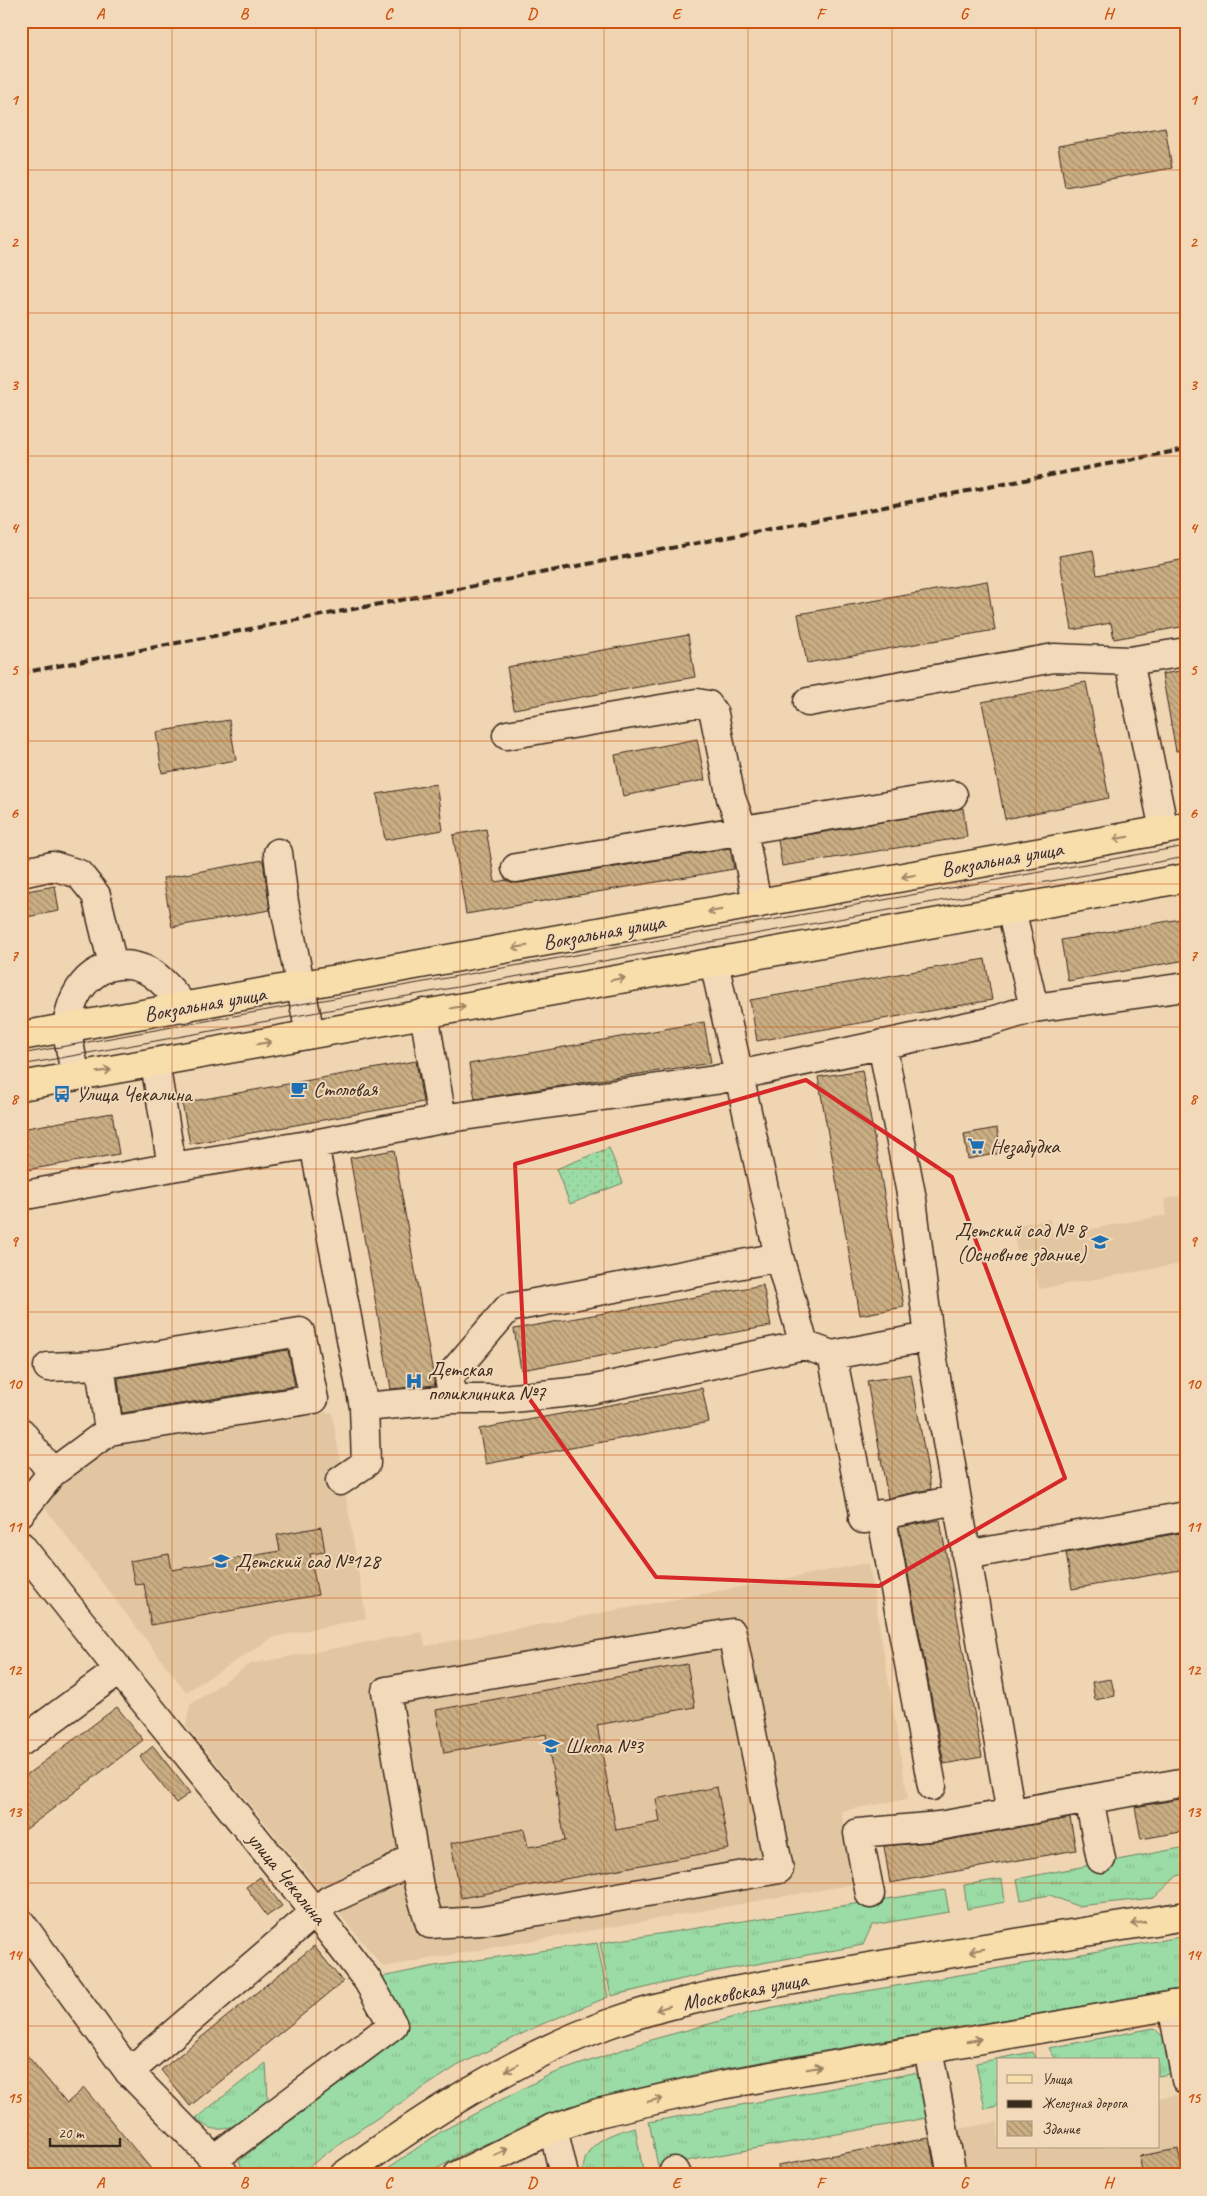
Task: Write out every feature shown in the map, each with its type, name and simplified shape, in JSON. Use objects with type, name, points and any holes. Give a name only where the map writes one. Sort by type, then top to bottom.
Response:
[{"type":"main road","name":"Вокзальная улица","points":[[21,1036],[185,1008],[1175,828]]},
{"type":"main road","points":[[21,1086],[1186,878]]},
{"type":"main road","name":"Московская улица","points":[[344,2175],[417,2124],[476,2087],[549,2048],[609,2024],[671,2005],[759,1987],[1186,1916]]},
{"type":"main road","points":[[458,2175],[553,2128],[598,2112],[721,2084],[1179,2004]]},
{"type":"street","points":[[808,702],[1054,658],[1129,661],[1186,652]]},
{"type":"street","points":[[1129,661],[1175,828]]},
{"type":"street","points":[[507,735],[696,703],[708,705],[714,714],[731,798],[743,830],[756,904]]},
{"type":"street","points":[[516,868],[954,795]]},
{"type":"street","points":[[278,853],[284,902],[310,1034]]},
{"type":"street","points":[[21,872],[53,866],[79,874],[96,895],[113,965]]},
{"type":"street","points":[[1011,908],[1034,1008]]},
{"type":"street","points":[[714,962],[779,1257],[804,1345]]},
{"type":"street","points":[[76,1076],[68,1028],[69,1016],[80,988],[94,972],[113,965],[134,967],[151,973],[185,1008]]},
{"type":"street","points":[[21,1196],[172,1167],[314,1144],[442,1119],[740,1075],[988,1022],[1034,1008],[1186,987]]},
{"type":"street","points":[[424,1013],[442,1119]]},
{"type":"street","points":[[882,1044],[912,1199],[928,1338],[1011,1814]]},
{"type":"street","points":[[155,1063],[172,1167]]},
{"type":"street","points":[[314,1144],[364,1407],[366,1463],[340,1481]]},
{"type":"street","points":[[453,1399],[449,1377],[508,1308],[779,1257]]},
{"type":"street","points":[[21,1512],[52,1473],[109,1431],[314,1399],[300,1332],[100,1365],[48,1367]]},
{"type":"street","points":[[364,1407],[453,1399],[503,1400],[590,1390],[804,1345],[832,1355],[928,1338]]},
{"type":"street","points":[[832,1355],[864,1519],[932,1786]]},
{"type":"street","points":[[100,1365],[109,1431]]},
{"type":"street","points":[[21,1432],[52,1473]]},
{"type":"street","points":[[864,1519],[956,1500]]},
{"type":"street","points":[[966,1555],[1186,1516]]},
{"type":"street","name":"улица Чекалина","points":[[21,1546],[315,1912],[368,1981],[393,2025],[219,2167]]},
{"type":"street","points":[[732,1633],[779,1869],[481,1921],[430,1924],[419,1887],[413,1855],[386,1691],[732,1633]]},
{"type":"street","points":[[21,1742],[119,1670]]},
{"type":"street","points":[[870,1894],[858,1833],[939,1826],[1186,1782]]},
{"type":"street","points":[[1089,1800],[1101,1859]]},
{"type":"street","points":[[129,2072],[329,1900],[394,1870],[413,1855]]},
{"type":"street","points":[[21,1922],[129,2072],[219,2167]]},
{"type":"street","points":[[1179,2004],[1186,2080]]},
{"type":"street","points":[[928,2048],[952,2175]]},
{"type":"street","points":[[553,2128],[564,2175]]},
{"type":"highlighted area","points":[[806,1080],[952,1177],[1065,1478],[879,1586],[656,1577],[526,1394],[515,1164]]},
{"type":"shaded area","name":"Детский сад № 8 (Основное здание)","points":[[1186,1195],[1186,1263],[1039,1289],[1032,1249],[1017,1251],[1012,1226],[1050,1219],[1053,1236],[1167,1215],[1164,1199]]},
{"type":"shaded area","name":"Детский сад №128","points":[[332,1412],[366,1618],[274,1637],[186,1692],[41,1503],[112,1443]]},
{"type":"shaded area","name":"Школа №3","points":[[869,1563],[908,1799],[841,1811],[854,1884],[383,1967],[186,1726],[190,1705],[250,1664],[422,1632],[425,1646]]},
{"type":"shaded area","points":[[1186,2093],[1186,2175],[966,2175],[958,2129],[997,2122],[997,2148],[1039,2148],[1040,2150],[1052,2148],[1160,2148],[1160,2098]]},
{"type":"green space","points":[[609,1148],[623,1183],[570,1204],[556,1169]]},
{"type":"green space","points":[[1186,1847],[1186,1874],[1177,1876],[1154,1898],[1077,1906],[1050,1895],[1021,1900],[1017,1879]]},
{"type":"green space","points":[[1002,1879],[1005,1902],[967,1909],[964,1885]]},
{"type":"green space","points":[[945,1890],[949,1912],[872,1925],[863,1945],[712,1972],[611,1996],[600,1943]]},
{"type":"green space","points":[[1186,1936],[1186,1988],[715,2070],[614,2094],[541,2119],[465,2153],[425,2175],[378,2175],[442,2131],[549,2075],[654,2039],[768,2008]]},
{"type":"green space","points":[[597,1943],[608,1997],[540,2025],[457,2066],[344,2140],[298,2175],[245,2175],[239,2161],[407,2025],[377,1978],[435,1966]]},
{"type":"green space","points":[[1154,2028],[1166,2040],[1176,2073],[1160,2076],[1160,2058],[1055,2058],[1049,2048]]},
{"type":"green space","points":[[1032,2052],[1035,2058],[1001,2058]]},
{"type":"green space","points":[[997,2059],[997,2106],[985,2109],[976,2063]]},
{"type":"green space","points":[[266,2063],[268,2100],[251,2114],[233,2126],[224,2129],[206,2126],[196,2118]]},
{"type":"green space","points":[[914,2073],[922,2078],[932,2117],[658,2166],[649,2122]]},
{"type":"green space","points":[[635,2127],[643,2171],[623,2175],[583,2175],[587,2155],[592,2148],[607,2137]]},
{"type":"building","points":[[1165,127],[1172,168],[1065,187],[1058,146]]},
{"type":"building","points":[[1093,550],[1097,575],[1186,559],[1186,626],[1114,639],[1111,623],[1072,630],[1059,556]]},
{"type":"building","points":[[987,581],[995,630],[807,663],[798,614]]},
{"type":"building","points":[[688,635],[695,677],[514,709],[507,667]]},
{"type":"building","points":[[1186,670],[1186,750],[1176,751],[1162,674]]},
{"type":"building","points":[[1086,682],[1109,798],[1005,819],[982,702]]},
{"type":"building","points":[[229,720],[236,760],[162,773],[156,732]]},
{"type":"building","points":[[697,739],[705,780],[623,796],[615,755]]},
{"type":"building","points":[[436,784],[443,830],[385,840],[377,794]]},
{"type":"building","points":[[963,808],[967,837],[782,866],[778,840]]},
{"type":"building","points":[[486,829],[495,882],[507,880],[519,883],[730,848],[734,869],[466,914],[453,835]]},
{"type":"building","points":[[263,860],[270,910],[172,927],[163,878]]},
{"type":"building","points":[[55,886],[59,911],[21,918],[21,892]]},
{"type":"building","points":[[1186,918],[1186,960],[1068,981],[1061,940]]},
{"type":"building","points":[[985,959],[992,1000],[757,1041],[750,1000]]},
{"type":"building","points":[[704,1022],[711,1063],[475,1099],[469,1064]]},
{"type":"building","points":[[416,1061],[423,1102],[190,1144],[182,1103]]},
{"type":"building","points":[[862,1070],[904,1307],[860,1315],[818,1077]]},
{"type":"building","points":[[112,1113],[119,1154],[21,1171],[21,1129]]},
{"type":"building","points":[[997,1128],[1001,1153],[968,1159],[964,1134]]},
{"type":"building","points":[[394,1150],[435,1385],[391,1389],[350,1158]]},
{"type":"building","points":[[763,1285],[771,1326],[521,1370],[514,1329]]},
{"type":"building","points":[[288,1350],[295,1386],[122,1413],[118,1378]]},
{"type":"building","points":[[911,1374],[931,1489],[888,1498],[867,1381]]},
{"type":"building","points":[[702,1388],[709,1422],[486,1464],[479,1429]]},
{"type":"building","points":[[940,1520],[982,1757],[944,1764],[899,1527]]},
{"type":"building","points":[[321,1527],[325,1552],[310,1554],[318,1595],[151,1625],[144,1584],[135,1585],[130,1561],[169,1554],[172,1570],[280,1551],[277,1535]]},
{"type":"building","points":[[1186,1532],[1186,1569],[1072,1589],[1066,1553]]},
{"type":"building","name":"Школа №3","points":[[687,1664],[695,1707],[597,1725],[616,1830],[660,1822],[656,1799],[717,1787],[729,1849],[461,1898],[451,1843],[524,1829],[528,1847],[565,1841],[546,1734],[444,1753],[436,1710]]},
{"type":"building","points":[[1111,1679],[1115,1696],[1095,1700],[1092,1682]]},
{"type":"building","points":[[117,1707],[143,1740],[21,1833],[21,1779]]},
{"type":"building","points":[[153,1746],[190,1793],[176,1803],[140,1757]]},
{"type":"building","points":[[1186,1798],[1186,1831],[1141,1839],[1135,1807]]},
{"type":"building","points":[[1070,1818],[1076,1850],[890,1883],[884,1846],[942,1841]]},
{"type":"building","points":[[260,1877],[282,1906],[267,1916],[246,1887]]},
{"type":"building","points":[[314,1946],[343,1982],[190,2106],[161,2070]]},
{"type":"building","points":[[21,2048],[67,2103],[84,2088],[156,2175],[21,2175]]},
{"type":"building","points":[[929,2138],[936,2175],[779,2175],[778,2165]]},
{"type":"building","points":[[1178,2149],[1183,2175],[1143,2175],[1139,2156]]},
{"type":"tram line","points":[[21,1054],[1186,846]]},
{"type":"tram line","points":[[21,1065],[1186,857]]},
{"type":"railway","points":[[21,673],[1186,449]]},
{"type":"place","name":"Столовая","points":[[299,1089]]},
{"type":"place","name":"Улица Чекалина","points":[[62,1094]]},
{"type":"place","name":"Незабудка","points":[[976,1146]]},
{"type":"place","name":"Детский сад № 8 (Основное здание)","points":[[1100,1242]]},
{"type":"place","name":"Детская поликлиника №7","points":[[414,1381]]},
{"type":"place","name":"Детский сад №128","points":[[221,1561]]},
{"type":"place","name":"Школа №3","points":[[551,1746]]}]
